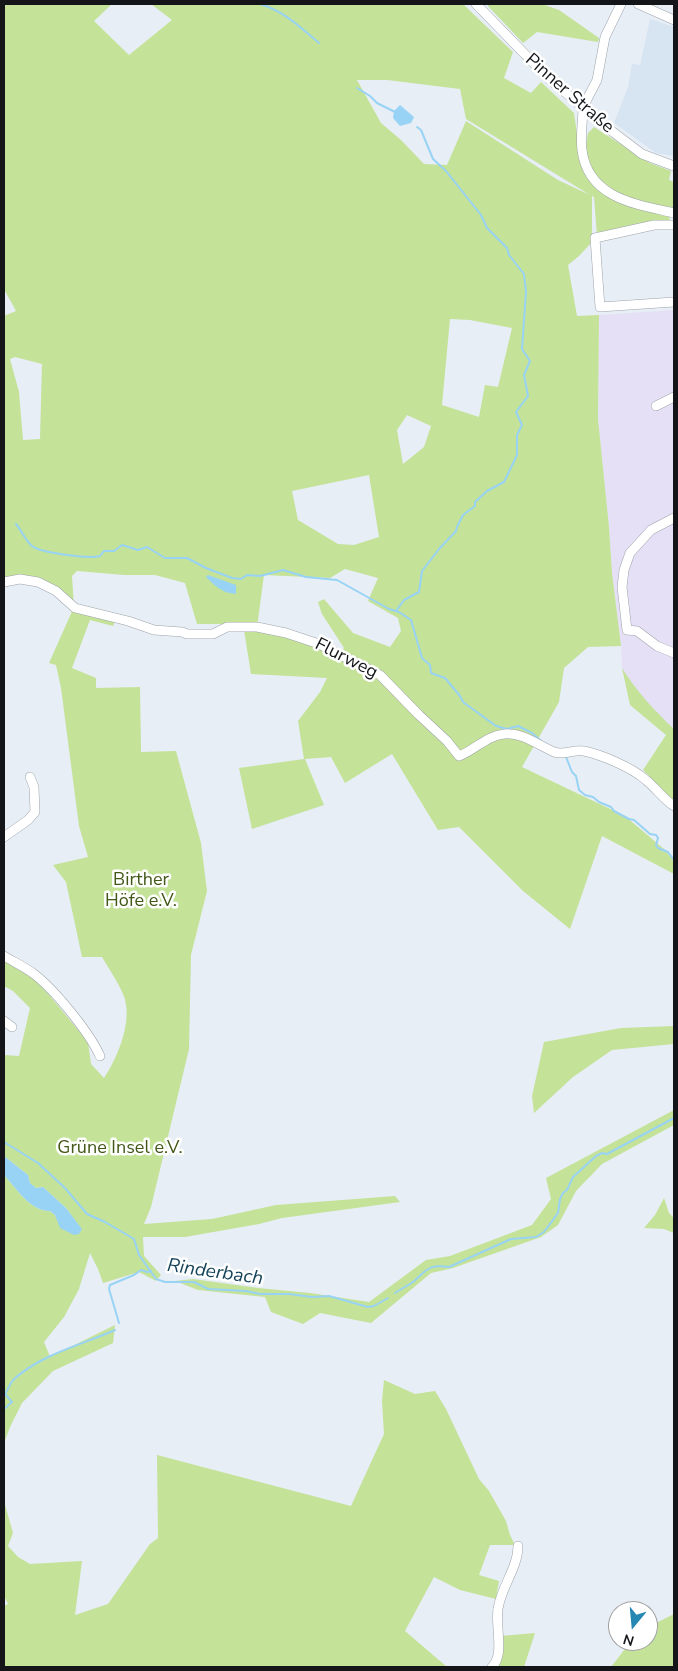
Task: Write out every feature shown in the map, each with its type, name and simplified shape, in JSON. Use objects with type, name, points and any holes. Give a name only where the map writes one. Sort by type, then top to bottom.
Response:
[{"type":"street","name":"Pinner Straße","points":[[476,4],[549,79],[582,107],[642,154],[656,161],[674,166]]},
{"type":"street","points":[[621,4],[604,37],[597,80],[582,107],[582,152],[591,176],[614,196],[633,204],[674,213],[674,234]]},
{"type":"street","points":[[638,4],[674,20]]},
{"type":"street","points":[[582,134],[593,122],[601,122]]},
{"type":"street","points":[[674,225],[654,225],[595,238],[600,307],[674,302]]},
{"type":"street","points":[[656,406],[674,396]]},
{"type":"street","points":[[674,518],[651,530],[630,553],[624,570],[622,587],[627,630],[637,631],[657,646],[674,653]]},
{"type":"street","name":"Flurweg","points":[[4,582],[20,579],[38,582],[56,591],[76,608],[128,621],[154,630],[187,634],[213,634],[226,627],[257,627],[286,632],[318,644],[380,675],[447,741],[459,756],[486,740],[504,734],[522,737],[563,754],[573,750],[583,751],[625,767],[642,776],[674,806]]},
{"type":"street","points":[[4,837],[28,820],[35,812],[34,787],[30,777]]},
{"type":"street","points":[[4,956],[25,968],[47,985],[92,1039],[100,1056]]},
{"type":"street","points":[[4,1021],[12,1027]]},
{"type":"street","points":[[492,1667],[496,1664],[498,1653],[498,1608],[503,1590],[517,1558],[518,1546]]},
{"type":"shaded area","points":[[650,19],[674,27],[674,156],[656,153],[614,123],[628,87],[632,64],[640,65]]},
{"type":"shaded area","points":[[674,310],[674,729],[635,690],[622,668],[598,419],[599,315]]},
{"type":"green space","points":[[4,4],[112,4],[94,21],[129,55],[172,20],[151,4],[463,4],[513,52],[504,78],[531,93],[541,82],[574,113],[579,148],[589,180],[670,215],[669,224],[597,236],[594,197],[592,196],[592,242],[568,265],[577,316],[599,315],[598,419],[612,573],[621,646],[588,647],[564,668],[559,702],[522,767],[625,816],[664,849],[674,861],[674,874],[602,836],[570,929],[523,891],[459,827],[438,830],[392,754],[345,783],[331,757],[305,759],[324,805],[252,829],[239,768],[304,759],[298,721],[320,692],[327,678],[251,674],[243,624],[197,624],[185,583],[155,575],[124,575],[77,571],[72,576],[74,607],[51,586],[4,579],[4,316],[16,311],[4,289]],"holes":[[[357,80],[387,80],[460,89],[466,119],[590,195],[558,180],[466,121],[447,165],[424,164],[381,123]],[[450,319],[470,320],[512,328],[498,387],[485,385],[479,417],[442,405]],[[15,357],[42,364],[40,439],[23,440],[19,392],[10,359]],[[407,415],[431,426],[424,447],[403,464],[397,430]],[[369,475],[379,537],[354,545],[338,544],[298,520],[292,491]],[[345,569],[378,578],[368,601],[398,618],[401,631],[390,647],[353,633],[324,599],[318,602],[322,614],[344,648],[341,653],[257,627],[264,575],[330,578]]]},
{"type":"green space","points":[[488,4],[542,4],[559,10],[599,38],[598,42],[537,32],[523,43]]},
{"type":"green space","points":[[594,127],[650,163],[671,171],[669,180],[674,182],[674,209],[632,201],[613,192],[590,170],[585,151],[588,133]]},
{"type":"green space","points":[[74,607],[115,621],[113,626],[90,620],[72,668],[96,678],[96,688],[140,687],[141,752],[176,751],[201,843],[207,891],[191,955],[189,1049],[151,1207],[144,1224],[212,1219],[276,1205],[395,1196],[400,1202],[282,1218],[185,1237],[143,1237],[144,1256],[161,1275],[156,1281],[139,1272],[103,1283],[90,1253],[79,1289],[64,1317],[44,1342],[50,1357],[115,1325],[113,1343],[53,1371],[22,1403],[4,1443],[4,1175],[30,1203],[43,1210],[50,1211],[59,1222],[81,1229],[66,1208],[43,1187],[36,1188],[30,1183],[28,1175],[4,1156],[4,1055],[19,1056],[30,1008],[13,991],[4,986],[4,961],[34,979],[50,996],[88,1042],[91,1064],[104,1078],[119,1049],[126,1026],[127,1015],[123,994],[102,957],[82,957],[66,882],[53,865],[88,857],[79,826],[61,688],[56,665],[49,663]]},
{"type":"green space","points":[[622,668],[646,700],[674,729],[674,801],[643,770],[666,735],[630,705]]},
{"type":"green space","points":[[674,1026],[674,1044],[612,1050],[573,1077],[534,1113],[532,1096],[544,1042],[621,1028]]},
{"type":"green space","points":[[674,1110],[674,1125],[602,1164],[576,1191],[558,1225],[541,1237],[453,1268],[431,1273],[371,1323],[320,1313],[303,1324],[271,1312],[265,1297],[198,1290],[175,1281],[193,1279],[369,1302],[426,1260],[450,1256],[532,1225],[551,1199],[546,1178]]},
{"type":"green space","points":[[664,1198],[669,1213],[674,1218],[674,1233],[664,1229],[644,1228],[655,1215]]},
{"type":"green space","points":[[384,1380],[415,1394],[435,1391],[446,1409],[479,1479],[489,1491],[506,1521],[515,1545],[490,1545],[479,1575],[499,1581],[496,1599],[460,1590],[434,1577],[405,1631],[447,1667],[4,1667],[4,1606],[8,1604],[4,1596],[4,1501],[13,1533],[8,1546],[18,1557],[30,1564],[82,1561],[75,1615],[108,1604],[150,1544],[158,1538],[157,1455],[351,1506],[384,1434],[382,1401]]},
{"type":"green space","points":[[674,1614],[674,1667],[611,1667],[623,1651],[658,1651],[658,1622]]},
{"type":"green space","points":[[535,1633],[524,1667],[497,1667],[501,1660],[501,1636]]},
{"type":"water","points":[[400,105],[414,117],[411,123],[400,126],[393,118],[394,111]]},
{"type":"water","points":[[208,575],[236,585],[236,594],[219,588],[206,577]]},
{"type":"water","points":[[4,1156],[28,1175],[30,1183],[36,1188],[43,1187],[66,1208],[82,1229],[79,1234],[74,1235],[60,1228],[55,1215],[50,1211],[36,1207],[24,1198],[4,1175]]},
{"type":"waterway","points":[[260,4],[284,15],[319,43]]},
{"type":"waterway","points":[[357,88],[377,103],[395,112]]},
{"type":"waterway","points":[[396,611],[404,600],[419,592],[422,571],[456,531],[463,515],[475,506],[475,502],[487,491],[504,482],[517,455],[517,435],[522,425],[516,412],[528,396],[524,375],[530,361],[522,349],[526,292],[524,274],[509,255],[507,248],[487,228],[481,215],[446,171],[433,159],[421,130],[417,127]]},
{"type":"waterway","points":[[16,524],[32,546],[55,553],[95,557],[100,556],[104,551],[114,551],[122,545],[138,550],[147,547],[165,558],[187,558],[232,578],[241,579],[247,575],[260,576],[283,570],[306,577],[337,580],[411,620],[422,658],[430,665],[431,673],[445,678],[463,702],[496,726],[507,729],[518,726],[532,733],[540,740]]},
{"type":"waterway","points":[[566,757],[572,772],[576,776],[579,790],[585,795],[593,797],[611,807],[614,811],[634,820],[650,834],[656,835],[658,838],[656,845],[658,848],[668,852],[674,860]]},
{"type":"waterway","name":"Rinderbach","points":[[395,1293],[432,1267],[449,1267],[511,1239],[536,1237],[544,1232],[558,1213],[560,1199],[573,1177],[596,1156],[602,1153],[607,1154],[674,1118]]},
{"type":"waterway","name":"Rinderbach","points":[[4,1142],[38,1163],[65,1188],[87,1214],[134,1239],[139,1255],[156,1279],[165,1282],[194,1282],[208,1289],[246,1291],[260,1294],[329,1296],[368,1307],[374,1306],[388,1298]]},
{"type":"waterway","points":[[119,1323],[109,1289],[110,1285],[141,1270],[151,1271]]},
{"type":"waterway","points":[[4,1409],[12,1402],[5,1394],[13,1380],[24,1371],[62,1351],[115,1330]]},
{"type":"park label","name":"Birther Höfe e.V.","points":[[141,891]]},
{"type":"park label","name":"Grüne Insel e.V.","points":[[120,1149]]}]
